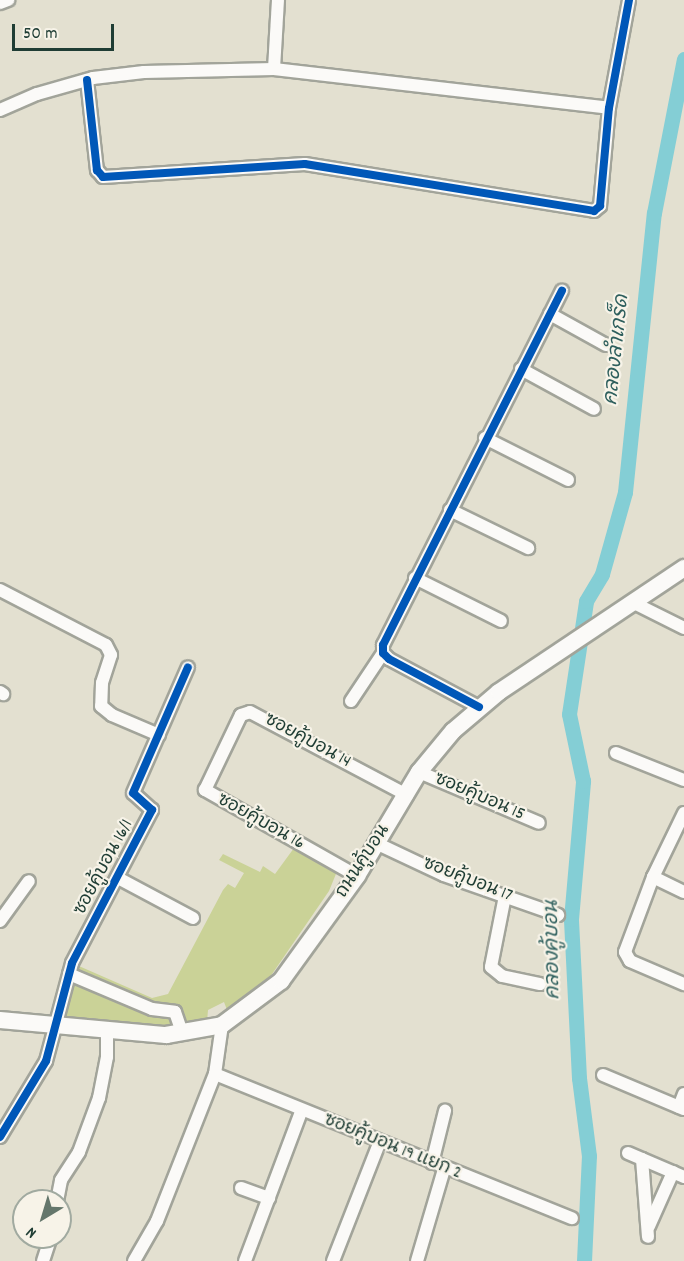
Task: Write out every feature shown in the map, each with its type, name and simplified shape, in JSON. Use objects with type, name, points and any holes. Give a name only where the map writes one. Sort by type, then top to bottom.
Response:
[{"type":"main road","name":"ถนนคู้บอน","points":[[0,1020],[56,1027],[166,1035],[222,1025],[280,981],[357,876],[419,772],[479,706],[684,568]]},
{"type":"street","points":[[0,3],[8,0]]},
{"type":"street","points":[[274,69],[278,0]]},
{"type":"street","points":[[87,80],[97,170],[104,177],[305,164],[594,211],[600,206],[609,108],[629,0]]},
{"type":"street","points":[[0,110],[37,94],[87,80],[144,72],[274,69],[609,108]]},
{"type":"street","points":[[351,701],[382,653],[415,578],[562,291]]},
{"type":"street","points":[[550,314],[606,345]]},
{"type":"street","points":[[521,369],[594,410]]},
{"type":"street","points":[[485,438],[568,480]]},
{"type":"street","points":[[450,510],[528,548]]},
{"type":"street","points":[[415,578],[501,621]]},
{"type":"street","points":[[0,590],[105,645],[111,655],[102,683],[101,706],[112,715],[159,735]]},
{"type":"street","points":[[632,602],[684,628]]},
{"type":"street","points":[[382,653],[479,706]]},
{"type":"street","name":"ซอยคู้บอน 16/1","points":[[0,1137],[46,1061],[69,974],[152,810],[133,794],[188,667]]},
{"type":"street","name":"ซอยคู้บอน 14","points":[[223,748],[241,715],[250,712],[407,795]]},
{"type":"street","name":"ซอยคู้บอน 16","points":[[223,748],[205,783],[210,794],[357,876]]},
{"type":"street","points":[[616,753],[684,780]]},
{"type":"street","name":"ซอยคู้บอน 15","points":[[419,772],[539,823]]},
{"type":"street","points":[[684,813],[653,878],[626,957],[684,984]]},
{"type":"street","name":"ซอยคู้บอน 17","points":[[378,844],[444,875],[558,915]]},
{"type":"street","points":[[118,878],[193,918]]},
{"type":"street","points":[[653,878],[684,892]]},
{"type":"street","points":[[0,921],[29,880]]},
{"type":"street","points":[[505,896],[490,964],[502,976],[540,984]]},
{"type":"street","points":[[69,974],[152,1009],[176,1012],[182,1032]]},
{"type":"street","points":[[134,1261],[157,1221],[215,1074],[222,1025]]},
{"type":"street","points":[[59,1189],[61,1180],[79,1152],[99,1098],[107,1057],[107,1031]]},
{"type":"street","name":"ซอยคู้บอน 19 แยก 2","points":[[215,1074],[301,1112],[572,1218]]},
{"type":"street","points":[[603,1075],[681,1108],[684,1094]]},
{"type":"street","points":[[432,1163],[445,1111]]},
{"type":"street","points":[[245,1261],[301,1112]]},
{"type":"street","points":[[333,1261],[380,1142]]},
{"type":"street","points":[[628,1153],[679,1174],[648,1233],[642,1159]]},
{"type":"street","points":[[419,1260],[444,1168]]},
{"type":"street","points":[[241,1188],[269,1198]]},
{"type":"green space","points":[[294,848],[338,869],[329,891],[270,977],[229,1015],[224,1002],[208,1010],[207,1022],[160,1030],[59,1024],[72,963],[152,998],[168,994],[223,890],[228,884],[235,888],[244,873],[219,860],[223,854],[260,872],[263,866],[275,874]]},
{"type":"waterway","name":"คลองคู้บอน","points":[[584,1261],[589,1156],[579,1078],[571,919],[583,781],[569,714],[586,601],[602,574],[625,492],[654,213],[684,59]]},
{"type":"cycle path","points":[[87,80],[97,170],[103,177],[305,164],[594,211],[600,206],[609,108],[629,0]]},
{"type":"cycle path","points":[[479,707],[389,659],[383,653],[383,645],[562,291]]},
{"type":"cycle path","points":[[0,1137],[46,1061],[72,963],[152,810],[133,793],[188,667]]},
{"type":"water label","name":"คลองลำเกร็ด","points":[[618,350]]}]
